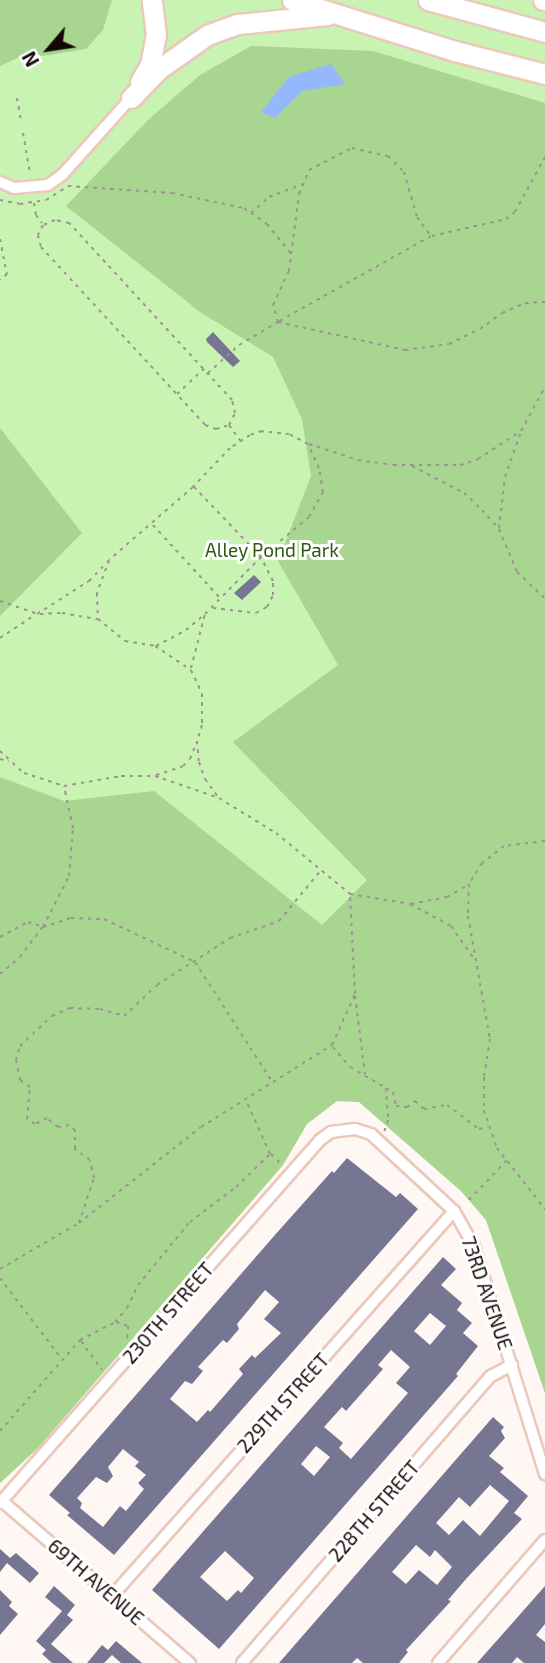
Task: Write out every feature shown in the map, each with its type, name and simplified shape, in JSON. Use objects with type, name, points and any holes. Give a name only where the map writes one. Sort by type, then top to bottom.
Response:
[{"type":"highway","points":[[131,98],[150,65],[156,35],[152,0]]},
{"type":"highway","points":[[292,0],[391,32],[545,74]]},
{"type":"highway","points":[[428,0],[545,32]]},
{"type":"highway","points":[[131,98],[159,69],[207,35],[237,24],[332,14]]},
{"type":"highway","points":[[391,32],[477,52],[545,63]]},
{"type":"street","points":[[0,182],[14,188],[48,185],[62,174],[131,98]]},
{"type":"street","name":"73RD AVENUE","points":[[341,1130],[355,1129],[371,1135],[454,1211],[474,1245],[545,1474]]},
{"type":"street","name":"230TH STREET","points":[[1,1502],[320,1140],[341,1130]]},
{"type":"street","name":"229TH STREET","points":[[112,1596],[454,1211]]},
{"type":"street","name":"228TH STREET","points":[[242,1663],[491,1376],[512,1365]]},
{"type":"street","name":"69TH AVENUE","points":[[1,1502],[190,1663]]},
{"type":"street","points":[[438,1663],[545,1540]]},
{"type":"path","points":[[17,97],[21,121]]},
{"type":"path","points":[[23,134],[31,178]]},
{"type":"path","points":[[278,321],[273,305],[289,271],[299,194],[309,170],[352,148],[388,156],[404,172],[417,217],[431,236]]},
{"type":"path","points":[[208,373],[239,345],[278,321],[431,236],[506,219],[515,212],[545,158]]},
{"type":"path","points":[[251,213],[270,197],[304,183]]},
{"type":"path","points":[[0,200],[20,204],[34,202],[58,194],[68,186],[172,193],[244,208],[267,224],[292,256]]},
{"type":"path","points":[[34,202],[36,215],[43,225]]},
{"type":"path","points":[[55,219],[68,223],[204,369],[234,405],[234,420],[223,429],[210,428],[176,394],[41,247],[38,235],[43,225],[55,219]]},
{"type":"path","points":[[0,239],[6,274],[0,281]]},
{"type":"path","points":[[278,321],[405,350],[449,344],[480,330],[502,313],[525,303],[545,302]]},
{"type":"path","points":[[176,394],[204,369]]},
{"type":"path","points":[[499,529],[505,477],[521,431],[545,387]]},
{"type":"path","points":[[229,425],[240,440]]},
{"type":"path","points":[[0,639],[89,581],[109,560],[193,487],[240,440],[262,431],[275,430],[358,460],[411,466],[444,466],[469,462],[521,431]]},
{"type":"path","points":[[155,646],[186,630],[212,608],[261,557],[309,517],[323,492],[319,468],[308,444]]},
{"type":"path","points":[[411,466],[464,493],[499,529],[517,572],[545,598]]},
{"type":"path","points":[[193,487],[261,557],[274,581],[273,595],[267,607],[256,613],[212,608]]},
{"type":"path","points":[[152,524],[221,599]]},
{"type":"path","points":[[98,619],[97,593],[109,560]]},
{"type":"path","points":[[0,601],[37,614],[62,613],[98,619],[125,641],[155,646],[191,670],[202,694],[202,725],[197,741],[190,759],[183,766],[155,776]]},
{"type":"path","points":[[191,670],[205,614]]},
{"type":"path","points":[[197,741],[199,762],[205,779],[219,798]]},
{"type":"path","points":[[0,751],[24,773],[64,786],[121,776],[155,776],[219,798],[276,833],[351,894],[410,904],[451,926],[473,958]]},
{"type":"path","points":[[0,759],[13,764]]},
{"type":"path","points":[[0,974],[20,957],[43,927],[69,876],[72,828],[64,786]]},
{"type":"path","points":[[410,904],[447,897],[469,884],[482,863],[504,846],[545,841]]},
{"type":"path","points":[[79,1223],[94,1178],[90,1160],[75,1149],[75,1130],[69,1125],[58,1127],[47,1118],[34,1124],[27,1119],[30,1087],[20,1080],[16,1060],[20,1046],[52,1016],[70,1008],[100,1009],[124,1016],[157,985],[230,938],[279,921],[322,869]]},
{"type":"path","points":[[469,884],[468,916],[473,958],[490,1039],[484,1077],[484,1110],[497,1148],[545,1209]]},
{"type":"path","points":[[351,894],[355,994],[365,1075]]},
{"type":"path","points":[[0,937],[28,922],[43,927],[71,918],[104,919],[195,961],[273,1083]]},
{"type":"path","points":[[0,1269],[79,1223],[201,1127],[331,1045],[355,994]]},
{"type":"path","points":[[331,1045],[350,1067],[393,1092],[396,1106],[407,1107],[415,1101],[424,1110],[447,1105],[479,1129],[489,1126]]},
{"type":"path","points":[[380,1143],[388,1121],[386,1088]]},
{"type":"path","points":[[246,1100],[270,1154],[292,1172]]},
{"type":"path","points":[[0,1431],[80,1340],[115,1322],[127,1308],[138,1285],[190,1222],[236,1187],[270,1154]]},
{"type":"path","points":[[469,1200],[507,1160]]},
{"type":"path","points":[[0,1278],[62,1360]]},
{"type":"path","points":[[115,1322],[128,1326],[127,1346],[134,1352]]},
{"type":"path","points":[[80,1340],[111,1378]]},
{"type":"green space","name":"Alley Pond Park","points":[[0,0],[545,0],[545,1393],[486,1220],[461,1191],[359,1102],[337,1101],[307,1124],[283,1165],[38,1448],[0,1483]]},
{"type":"green space","points":[[0,0],[112,0],[103,30],[86,49],[43,56],[26,54],[0,66]]},
{"type":"green space","name":"Alley Pond Park","points":[[251,46],[373,51],[545,103],[545,1393],[486,1220],[461,1191],[359,1102],[337,1101],[307,1124],[283,1165],[38,1448],[0,1483],[0,777],[64,801],[154,791],[322,925],[367,880],[233,742],[338,665],[278,561],[311,476],[302,419],[273,357],[200,312],[66,206],[149,119],[200,75]]},
{"type":"green space","points":[[0,428],[82,533],[0,616]]},
{"type":"water","points":[[331,64],[345,84],[302,91],[275,118],[261,112],[289,77]]},
{"type":"building","points":[[213,332],[240,361],[233,367],[207,342],[206,339]]},
{"type":"building","points":[[254,575],[261,582],[242,600],[234,593]]},
{"type":"building","points":[[347,1158],[396,1197],[400,1193],[418,1209],[114,1555],[67,1515],[70,1513],[49,1495],[274,1236],[332,1171],[334,1173]],"holes":[[[265,1290],[279,1302],[264,1319],[281,1333],[255,1358],[252,1355],[239,1369],[243,1374],[210,1412],[208,1410],[197,1422],[170,1399],[185,1381],[192,1384],[203,1371],[198,1367],[223,1340],[227,1343],[239,1329],[237,1324]],[[123,1449],[139,1462],[135,1466],[146,1475],[138,1483],[144,1489],[126,1511],[120,1506],[103,1527],[80,1508],[82,1503],[77,1498],[96,1477],[107,1483],[113,1476],[108,1467]]]},
{"type":"building","points":[[443,1257],[456,1269],[441,1285],[462,1303],[457,1310],[472,1323],[463,1333],[478,1346],[456,1374],[458,1376],[219,1649],[152,1590]],"holes":[[[430,1313],[446,1326],[430,1345],[414,1331]],[[391,1350],[410,1367],[396,1383],[408,1393],[351,1459],[339,1448],[343,1443],[324,1427],[342,1407],[346,1411],[383,1369],[378,1365]],[[316,1446],[330,1457],[314,1476],[301,1464]],[[225,1551],[254,1578],[241,1593],[238,1590],[227,1601],[200,1577]]]},
{"type":"building","points":[[493,1417],[504,1427],[501,1431],[505,1438],[489,1456],[504,1468],[500,1472],[528,1496],[514,1513],[522,1519],[448,1600],[451,1601],[406,1650],[408,1652],[399,1663],[363,1663],[357,1658],[352,1663],[279,1663]],"holes":[[[490,1485],[509,1501],[480,1536],[463,1520],[449,1535],[436,1523],[459,1497],[470,1507]],[[416,1545],[430,1557],[435,1550],[452,1567],[437,1585],[419,1570],[406,1584],[392,1572]]]},
{"type":"building","points":[[0,1549],[10,1558],[16,1553],[39,1573],[30,1583],[7,1563],[0,1572]]},
{"type":"building","points":[[54,1586],[75,1605],[67,1615],[73,1620],[51,1644],[73,1663],[52,1663],[42,1654],[46,1650],[36,1641],[62,1611],[45,1597]]},
{"type":"building","points":[[545,1586],[545,1624],[536,1635],[545,1642],[545,1663],[524,1663],[517,1657],[512,1663],[477,1663]]},
{"type":"building","points":[[0,1590],[12,1602],[9,1606],[18,1614],[0,1635]]},
{"type":"building","points":[[116,1641],[142,1663],[121,1663],[112,1655],[104,1663],[87,1663],[102,1645],[108,1650]]}]
